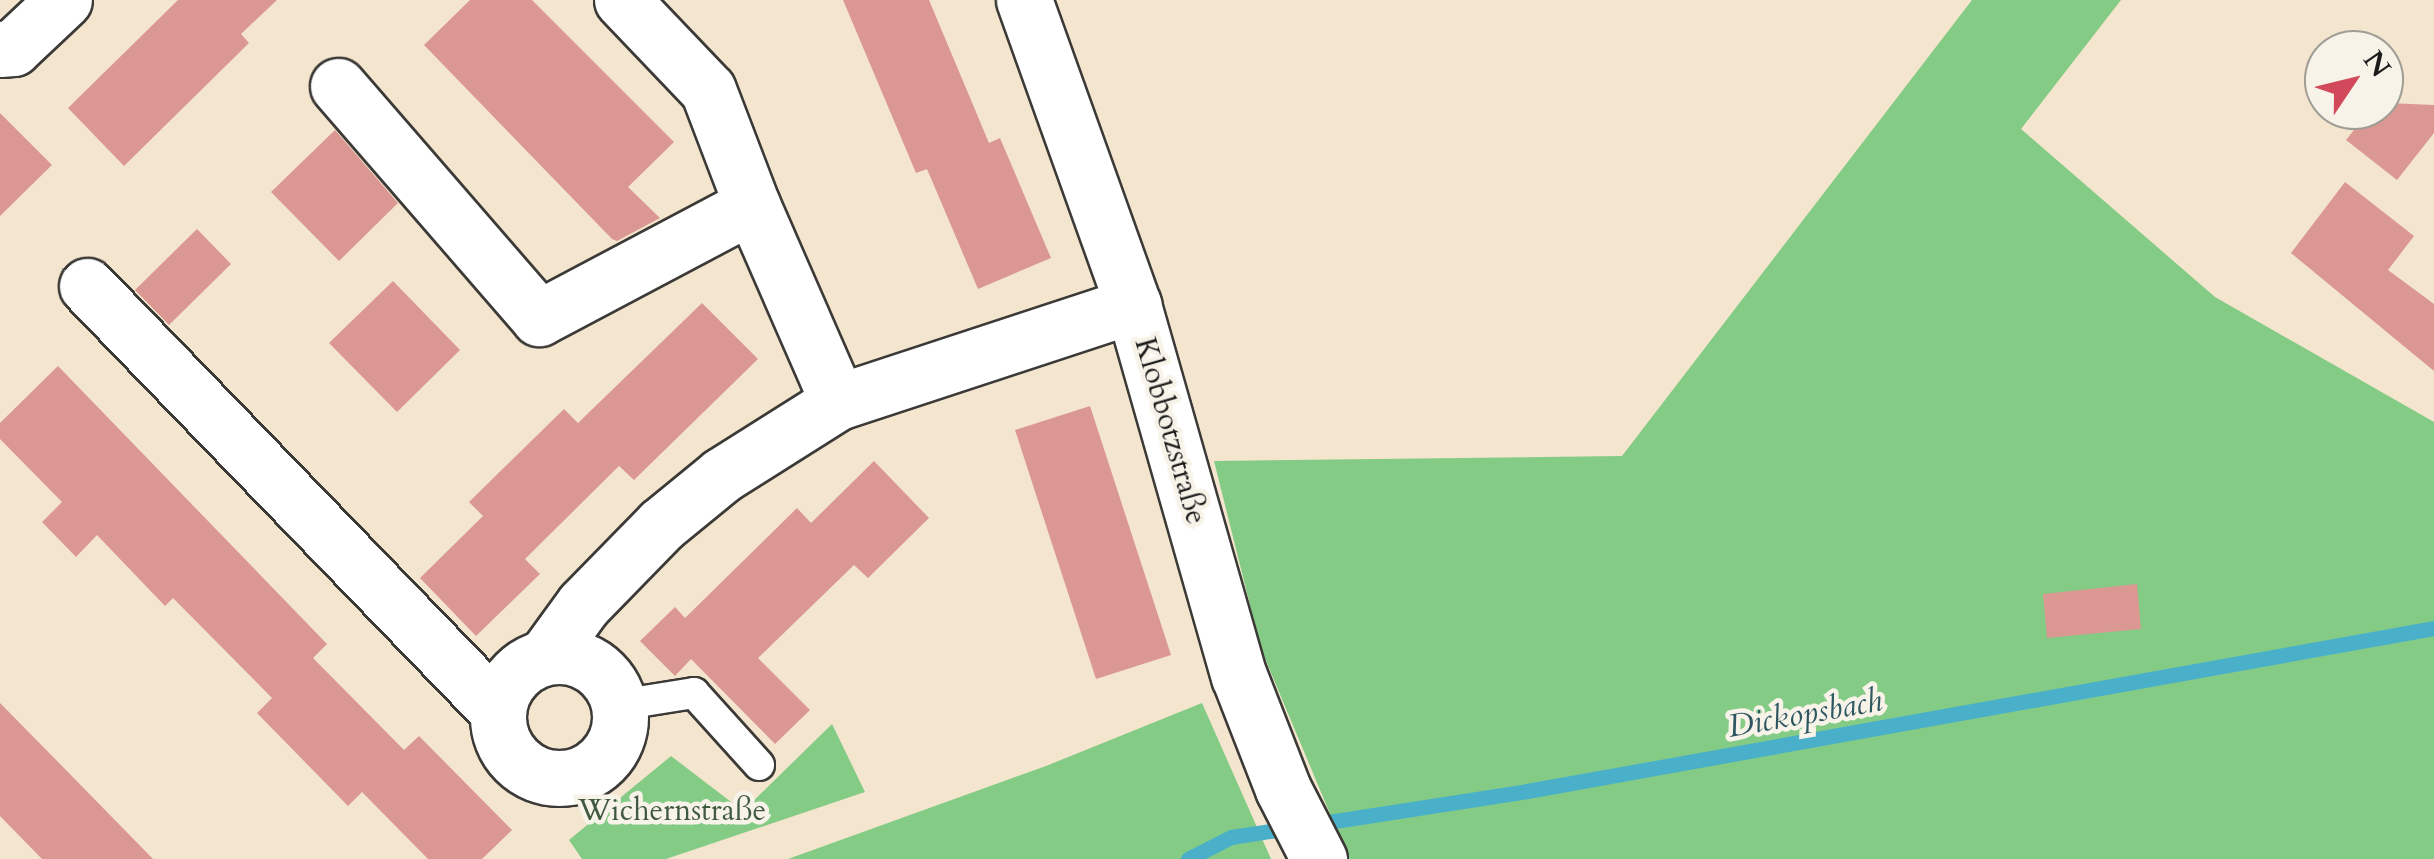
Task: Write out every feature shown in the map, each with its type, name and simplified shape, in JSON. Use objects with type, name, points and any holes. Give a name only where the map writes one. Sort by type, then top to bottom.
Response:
[{"type":"street","points":[[0,49],[12,48],[64,0]]},
{"type":"street","points":[[622,0],[708,90],[752,206],[838,402]]},
{"type":"street","name":"Klobbotzstraße","points":[[1024,0],[1133,306],[1239,676],[1283,789],[1319,859]]},
{"type":"street","points":[[338,86],[539,318],[752,206]]},
{"type":"street","points":[[87,286],[498,711],[506,748],[518,762],[552,778],[572,777],[604,759],[615,743],[620,705],[600,672],[566,656],[546,656]]},
{"type":"street","points":[[498,711],[513,676],[546,656],[583,605],[661,525],[722,475],[838,402],[1133,306]]},
{"type":"lane","points":[[620,705],[694,693],[759,765]]},
{"type":"green space","points":[[1972,0],[2121,0],[2021,129],[2215,297],[2434,422],[2434,859],[1349,859],[1261,649],[1214,461],[1622,456]]},
{"type":"green space","points":[[1202,703],[1271,859],[788,859],[1046,766]]},
{"type":"green space","name":"Wichernstraße","points":[[832,724],[865,792],[666,859],[582,859],[569,840],[671,756],[743,811]]},
{"type":"building","points":[[178,0],[277,0],[241,34],[249,43],[124,166],[68,108]]},
{"type":"building","points":[[470,0],[532,0],[674,142],[628,187],[660,218],[617,241],[612,239],[424,45]]},
{"type":"building","points":[[843,0],[929,0],[989,143],[1000,138],[1051,258],[978,289],[927,169],[916,173]]},
{"type":"building","points":[[2404,104],[2434,105],[2434,133],[2397,180],[2346,140],[2354,130],[2404,130]]},
{"type":"building","points":[[0,113],[52,165],[0,216]]},
{"type":"building","points":[[335,130],[398,203],[339,261],[271,192]]},
{"type":"building","points":[[2345,182],[2414,236],[2388,270],[2434,304],[2434,371],[2291,253]]},
{"type":"building","points":[[197,229],[231,264],[169,325],[135,290]]},
{"type":"building","points":[[393,281],[460,350],[397,412],[329,343]]},
{"type":"building","points":[[702,303],[758,359],[634,480],[619,466],[525,559],[540,574],[476,636],[420,578],[483,516],[469,502],[564,409],[578,423]]},
{"type":"building","points":[[58,366],[327,644],[313,658],[404,750],[419,736],[512,830],[482,859],[428,859],[362,792],[348,806],[257,713],[272,698],[173,598],[165,606],[97,535],[76,557],[42,522],[62,502],[0,439],[0,423]]},
{"type":"building","points":[[1090,406],[1171,655],[1096,679],[1015,430]]},
{"type":"building","points":[[874,461],[929,518],[868,578],[854,565],[758,658],[810,710],[775,744],[691,659],[675,676],[640,641],[675,607],[685,618],[797,508],[811,523]]},
{"type":"building","points":[[2137,584],[2141,629],[2047,638],[2043,594]]},
{"type":"building","points":[[0,703],[153,859],[42,859],[0,816]]},
{"type":"waterway","name":"Dickopsbach","points":[[1188,859],[1231,837],[1527,791],[2434,628]]}]
